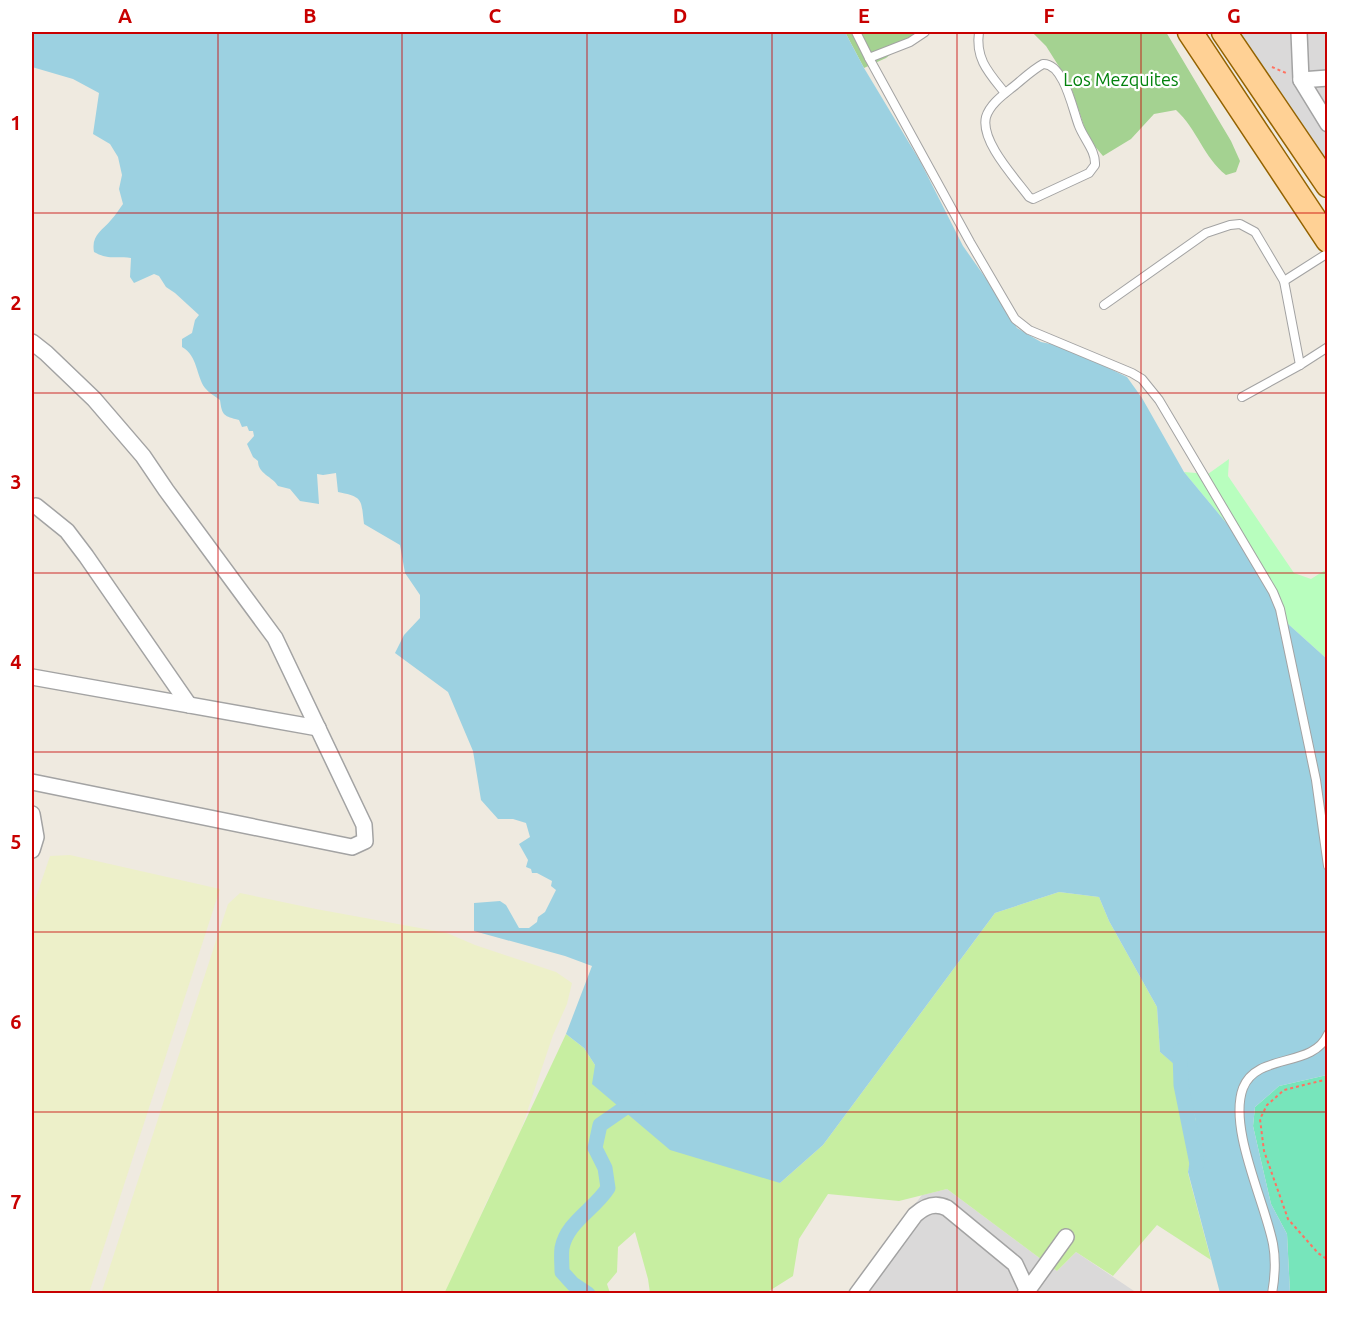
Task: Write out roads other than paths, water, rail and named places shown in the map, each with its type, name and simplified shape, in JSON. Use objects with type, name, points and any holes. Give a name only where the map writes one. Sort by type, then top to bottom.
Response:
[{"type":"main road","points":[[1190,32],[1328,240]]},
{"type":"main road","points":[[1224,32],[1328,186]]},
{"type":"street","points":[[1299,32],[1301,80],[1328,124]]},
{"type":"street","points":[[1301,80],[1328,78]]},
{"type":"street","points":[[32,342],[94,399],[143,456],[275,638],[364,825],[365,841],[352,847],[32,782]]},
{"type":"street","points":[[33,507],[67,531],[189,705]]},
{"type":"street","points":[[32,677],[318,728]]},
{"type":"street","points":[[32,814],[36,837],[32,850]]},
{"type":"street","points":[[856,1293],[915,1215],[932,1204],[947,1208],[1015,1264],[1027,1292]]},
{"type":"street","points":[[1027,1292],[1066,1237]]},
{"type":"lane","points":[[856,32],[970,242],[1015,319],[1029,330],[1132,373],[1147,385],[1273,592],[1282,617],[1306,729],[1323,818],[1328,866]]},
{"type":"lane","points":[[869,58],[910,42],[925,32]]},
{"type":"lane","points":[[979,32],[979,54],[984,68],[1005,93]]},
{"type":"lane","points":[[1046,64],[1054,67],[1064,83],[1078,125],[1094,156],[1095,165],[1092,171],[1041,197],[1033,199],[1029,197],[999,156],[985,128],[986,116],[994,103],[1005,93],[1040,66],[1046,64]]},
{"type":"lane","points":[[1104,305],[1206,234],[1230,225],[1240,224],[1255,232],[1284,280],[1300,365]]},
{"type":"lane","points":[[1284,280],[1328,253]]},
{"type":"lane","points":[[1242,397],[1328,347]]},
{"type":"lane","points":[[1272,1293],[1275,1266],[1273,1243],[1252,1173],[1240,1120],[1240,1104],[1244,1087],[1254,1073],[1316,1049],[1328,1034]]},
{"type":"water","points":[[32,32],[845,32],[920,161],[963,246],[999,297],[1017,328],[1041,342],[1065,347],[1127,377],[1142,398],[1184,472],[1238,537],[1287,623],[1327,659],[1327,1075],[1279,1086],[1255,1107],[1253,1126],[1271,1204],[1287,1234],[1290,1293],[1220,1293],[1188,1172],[1196,1121],[1182,1071],[1160,1052],[1157,1007],[1109,921],[1099,897],[1059,892],[995,913],[823,1145],[780,1183],[670,1150],[592,1084],[595,1065],[584,1048],[566,1034],[592,966],[565,956],[474,931],[474,903],[500,901],[506,905],[519,928],[529,928],[545,912],[556,890],[551,886],[552,881],[537,873],[532,873],[531,869],[526,867],[528,860],[519,844],[530,837],[526,823],[513,819],[498,819],[481,800],[473,751],[448,692],[395,653],[404,635],[420,618],[420,595],[405,573],[400,545],[364,524],[360,501],[353,496],[338,492],[336,473],[317,474],[319,504],[300,501],[290,489],[278,486],[263,472],[247,444],[254,436],[253,431],[249,431],[247,426],[242,427],[239,420],[225,414],[220,400],[205,388],[194,361],[182,347],[182,339],[192,333],[195,320],[199,315],[166,287],[159,276],[154,274],[134,283],[130,277],[131,258],[108,257],[94,252],[96,237],[123,204],[119,189],[122,175],[118,157],[110,144],[93,134],[99,93],[73,79],[32,67]]},
{"type":"waterway","points":[[1180,1051],[1181,1085],[1197,1164]]},
{"type":"waterway","points":[[588,1294],[573,1284],[562,1272],[562,1248],[575,1223],[608,1188],[605,1168],[595,1148],[600,1125],[639,1098]]},
{"type":"park label","name":"Los Mezquites","points":[[1121,80]]}]
